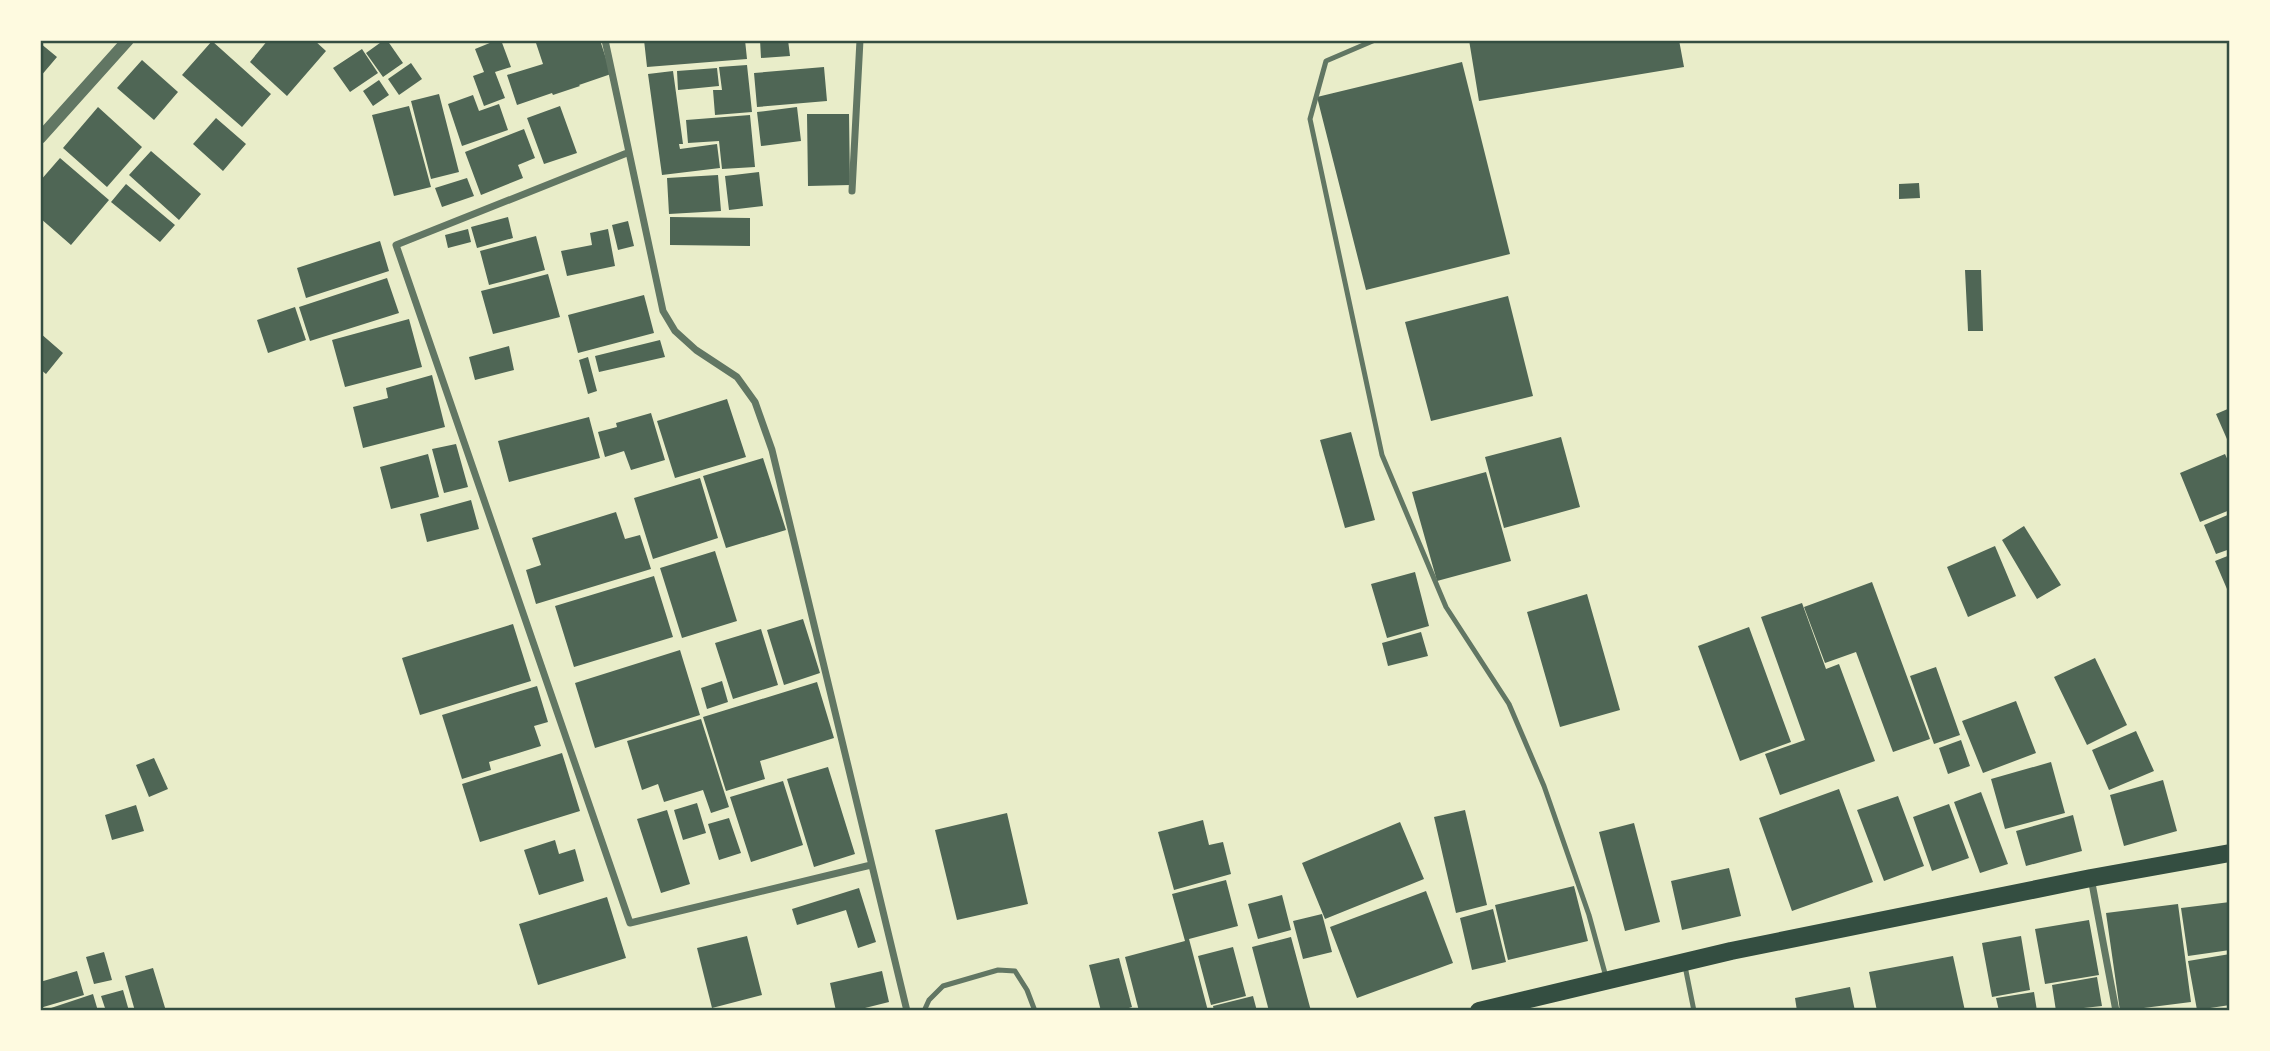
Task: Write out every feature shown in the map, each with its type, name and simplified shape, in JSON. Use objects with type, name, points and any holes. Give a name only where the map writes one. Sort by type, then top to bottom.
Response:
[{"type":"main road","points":[[1479,1011],[1744,948],[2091,878],[2230,853]]},
{"type":"street","points":[[40,138],[128,40]]},
{"type":"street","points":[[605,40],[627,153],[663,311],[675,331],[696,350],[737,377],[755,402],[772,450],[907,1011]]},
{"type":"street","points":[[852,191],[860,40]]},
{"type":"street","points":[[627,153],[396,245],[630,923],[871,865]]},
{"type":"street","points":[[2091,878],[2116,1011]]},
{"type":"lane","points":[[1375,40],[1326,61],[1310,119],[1381,455],[1446,607],[1509,704],[1545,786],[1589,915],[1607,980]]},
{"type":"lane","points":[[1685,963],[1694,1011]]},
{"type":"lane","points":[[924,1011],[929,1000],[943,986],[998,970],[1014,971],[1027,990],[1035,1011]]},
{"type":"building","points":[[268,40],[314,40],[326,51],[287,96],[250,62]]},
{"type":"building","points":[[387,40],[403,63],[383,77],[366,53]]},
{"type":"building","points":[[501,40],[511,67],[495,72],[505,98],[484,106],[473,76],[484,72],[475,49]]},
{"type":"building","points":[[544,40],[600,40],[611,74],[517,105],[507,75],[543,64],[536,43]]},
{"type":"building","points":[[644,40],[745,40],[747,59],[647,67]]},
{"type":"building","points":[[760,40],[788,40],[790,56],[761,58]]},
{"type":"building","points":[[1469,40],[1679,40],[1684,67],[1479,101]]},
{"type":"building","points":[[212,41],[271,94],[242,127],[182,75]]},
{"type":"building","points":[[40,43],[57,57],[40,77]]},
{"type":"building","points":[[362,49],[378,73],[350,92],[333,68]]},
{"type":"building","points":[[142,60],[178,92],[154,120],[117,88]]},
{"type":"building","points":[[1462,62],[1510,254],[1366,290],[1317,97]]},
{"type":"building","points":[[411,63],[422,79],[399,95],[388,79]]},
{"type":"building","points":[[747,65],[752,112],[715,115],[713,90],[722,90],[719,67]]},
{"type":"building","points":[[824,67],[827,101],[757,107],[754,73]]},
{"type":"building","points":[[717,68],[719,86],[678,90],[677,71]]},
{"type":"building","points":[[673,71],[683,144],[679,144],[680,149],[717,144],[720,168],[662,175],[648,74]]},
{"type":"building","points":[[379,80],[389,95],[373,106],[363,91]]},
{"type":"building","points":[[439,94],[459,172],[431,179],[411,101]]},
{"type":"building","points":[[473,95],[479,111],[499,104],[508,130],[462,146],[448,104]]},
{"type":"building","points":[[409,106],[431,187],[394,196],[372,115]]},
{"type":"building","points":[[560,106],[577,153],[544,164],[527,118]]},
{"type":"building","points":[[98,107],[142,147],[107,187],[63,148]]},
{"type":"building","points":[[797,107],[801,141],[761,146],[757,112]]},
{"type":"building","points":[[807,114],[849,114],[850,185],[808,186]]},
{"type":"building","points":[[750,115],[755,167],[722,169],[719,141],[688,143],[686,120]]},
{"type":"building","points":[[216,118],[246,144],[223,171],[193,144]]},
{"type":"building","points":[[524,129],[535,158],[518,165],[523,178],[481,195],[465,152]]},
{"type":"building","points":[[151,151],[201,194],[179,220],[129,175]]},
{"type":"building","points":[[60,158],[109,200],[71,245],[40,218],[40,181]]},
{"type":"building","points":[[759,172],[763,206],[729,210],[725,176]]},
{"type":"building","points":[[718,175],[721,211],[669,214],[667,178]]},
{"type":"building","points":[[467,178],[474,196],[442,207],[435,188]]},
{"type":"building","points":[[1919,183],[1920,198],[1899,199],[1899,184]]},
{"type":"building","points":[[126,184],[175,225],[160,242],[111,202]]},
{"type":"building","points":[[508,217],[513,238],[477,248],[471,227]]},
{"type":"building","points":[[670,217],[750,218],[750,246],[670,245]]},
{"type":"building","points":[[628,221],[634,246],[618,250],[612,225]]},
{"type":"building","points":[[468,229],[471,242],[448,248],[445,235]]},
{"type":"building","points":[[608,229],[615,266],[567,276],[561,251],[592,245],[590,233]]},
{"type":"building","points":[[536,236],[545,270],[489,285],[480,251]]},
{"type":"building","points":[[380,241],[389,271],[306,298],[297,268]]},
{"type":"building","points":[[1965,270],[1981,270],[1983,331],[1968,331]]},
{"type":"building","points":[[548,274],[560,317],[493,334],[481,291]]},
{"type":"building","points":[[387,278],[399,313],[310,341],[299,307]]},
{"type":"building","points":[[644,295],[654,333],[578,353],[568,315]]},
{"type":"building","points":[[1508,296],[1533,396],[1431,421],[1405,322]]},
{"type":"building","points":[[295,307],[306,340],[268,353],[257,320]]},
{"type":"building","points":[[409,319],[422,367],[345,387],[332,340]]},
{"type":"building","points":[[40,333],[63,353],[46,374],[40,369]]},
{"type":"building","points":[[660,340],[665,357],[599,372],[595,356]]},
{"type":"building","points":[[509,346],[514,370],[475,380],[469,357]]},
{"type":"building","points":[[588,357],[597,391],[588,394],[579,360]]},
{"type":"building","points":[[432,375],[445,427],[363,448],[353,407],[388,398],[386,388]]},
{"type":"building","points":[[727,399],[746,457],[675,478],[657,421]]},
{"type":"building","points":[[2230,408],[2230,446],[2216,414]]},
{"type":"building","points":[[651,413],[665,460],[631,470],[624,451],[605,457],[598,432],[617,427],[616,423]]},
{"type":"building","points":[[589,417],[600,458],[509,482],[498,441]]},
{"type":"building","points":[[1351,432],[1375,520],[1345,528],[1320,440]]},
{"type":"building","points":[[1561,437],[1580,507],[1504,528],[1485,457]]},
{"type":"building","points":[[456,444],[468,487],[444,493],[432,449]]},
{"type":"building","points":[[428,454],[439,497],[391,509],[380,467]]},
{"type":"building","points":[[2225,454],[2230,465],[2230,510],[2200,522],[2180,473]]},
{"type":"building","points":[[763,458],[786,530],[726,548],[703,476]]},
{"type":"building","points":[[1486,472],[1511,561],[1437,581],[1412,492]]},
{"type":"building","points":[[700,478],[718,538],[653,559],[634,498]]},
{"type":"building","points":[[471,500],[479,529],[427,542],[420,514]]},
{"type":"building","points":[[616,512],[625,539],[640,535],[651,569],[536,604],[526,570],[541,565],[532,538]]},
{"type":"building","points":[[2230,514],[2230,549],[2216,554],[2204,525]]},
{"type":"building","points":[[2024,526],[2061,585],[2037,599],[2002,540]]},
{"type":"building","points":[[1995,546],[2016,596],[1968,617],[1947,567]]},
{"type":"building","points":[[715,551],[737,621],[682,638],[660,568]]},
{"type":"building","points":[[2230,555],[2230,596],[2215,561]]},
{"type":"building","points":[[1415,572],[1429,626],[1387,638],[1371,584]]},
{"type":"building","points":[[654,576],[673,637],[574,667],[555,606]]},
{"type":"building","points":[[1872,582],[1930,739],[1893,752],[1856,652],[1825,663],[1804,607]]},
{"type":"building","points":[[1587,594],[1620,710],[1560,727],[1527,612]]},
{"type":"building","points":[[1802,603],[1826,669],[1839,664],[1875,761],[1780,795],[1765,754],[1805,740],[1761,617]]},
{"type":"building","points":[[803,619],[820,673],[784,685],[767,630]]},
{"type":"building","points":[[513,624],[531,681],[420,715],[402,658]]},
{"type":"building","points":[[1749,627],[1791,742],[1740,761],[1698,646]]},
{"type":"building","points":[[761,629],[778,685],[733,699],[715,643]]},
{"type":"building","points":[[1421,632],[1428,656],[1388,666],[1382,643]]},
{"type":"building","points":[[680,650],[700,715],[595,748],[575,683]]},
{"type":"building","points":[[2095,658],[2127,725],[2087,745],[2054,677]]},
{"type":"building","points":[[1936,667],[1960,735],[1934,744],[1910,676]]},
{"type":"building","points":[[722,681],[728,702],[707,709],[701,688]]},
{"type":"building","points":[[817,682],[834,738],[760,761],[765,779],[726,791],[703,717]]},
{"type":"building","points":[[537,686],[548,722],[534,726],[541,746],[489,762],[491,770],[462,779],[442,715]]},
{"type":"building","points":[[2016,701],[2036,753],[1983,773],[1962,721]]},
{"type":"building","points":[[701,719],[729,807],[711,813],[703,790],[664,802],[658,784],[642,790],[627,741]]},
{"type":"building","points":[[2136,731],[2154,771],[2109,790],[2092,750]]},
{"type":"building","points":[[1961,740],[1970,766],[1948,774],[1939,748]]},
{"type":"building","points":[[562,753],[580,811],[480,842],[462,784]]},
{"type":"building","points":[[154,758],[168,789],[149,797],[136,765]]},
{"type":"building","points":[[2051,762],[2065,813],[2005,829],[1991,779]]},
{"type":"building","points":[[828,767],[855,854],[814,867],[787,779]]},
{"type":"building","points":[[2163,780],[2177,831],[2124,846],[2110,795]]},
{"type":"building","points":[[783,781],[803,845],[751,862],[730,797]]},
{"type":"building","points":[[1839,789],[1873,882],[1792,911],[1759,818]]},
{"type":"building","points":[[1981,792],[2008,864],[1980,873],[1954,802]]},
{"type":"building","points":[[1898,796],[1924,866],[1884,881],[1857,810]]},
{"type":"building","points":[[697,803],[706,833],[683,840],[674,810]]},
{"type":"building","points":[[1949,804],[1969,858],[1932,871],[1913,817]]},
{"type":"building","points":[[136,805],[144,831],[112,840],[105,815]]},
{"type":"building","points":[[667,810],[690,884],[661,893],[637,819]]},
{"type":"building","points":[[1465,810],[1487,905],[1456,913],[1434,817]]},
{"type":"building","points":[[1007,813],[1028,904],[957,920],[935,830]]},
{"type":"building","points":[[2073,815],[2082,851],[2026,866],[2016,831]]},
{"type":"building","points":[[729,818],[741,853],[719,860],[708,824]]},
{"type":"building","points":[[1203,820],[1209,845],[1223,842],[1231,874],[1174,890],[1158,832]]},
{"type":"building","points":[[1400,822],[1424,879],[1325,919],[1302,863]]},
{"type":"building","points":[[1634,823],[1660,922],[1625,931],[1599,832]]},
{"type":"building","points":[[555,840],[559,854],[575,849],[584,881],[539,895],[524,850]]},
{"type":"building","points":[[1729,868],[1741,916],[1682,930],[1671,881]]},
{"type":"building","points":[[1226,880],[1238,926],[1189,939],[1208,1011],[1139,1011],[1125,957],[1185,941],[1172,894]]},
{"type":"building","points":[[1574,886],[1588,941],[1508,960],[1495,905]]},
{"type":"building","points":[[859,888],[876,942],[858,948],[846,910],[797,925],[792,909]]},
{"type":"building","points":[[1426,891],[1453,963],[1357,998],[1330,927]]},
{"type":"building","points":[[1282,895],[1291,930],[1258,939],[1248,904]]},
{"type":"building","points":[[607,897],[626,958],[538,985],[519,924]]},
{"type":"building","points":[[2230,902],[2230,950],[2188,956],[2181,908]]},
{"type":"building","points":[[2178,904],[2191,1002],[2120,1011],[2106,913]]},
{"type":"building","points":[[1493,909],[1506,962],[1472,970],[1460,918]]},
{"type":"building","points":[[1322,914],[1332,952],[1303,959],[1293,921]]},
{"type":"building","points":[[2089,920],[2099,975],[2045,984],[2035,929]]},
{"type":"building","points":[[747,936],[762,995],[712,1008],[697,948]]},
{"type":"building","points":[[2021,936],[2030,990],[1992,997],[1982,943]]},
{"type":"building","points":[[1291,937],[1311,1011],[1269,1011],[1252,947]]},
{"type":"building","points":[[1233,947],[1246,996],[1211,1005],[1198,956]]},
{"type":"building","points":[[104,952],[112,980],[94,984],[86,957]]},
{"type":"building","points":[[2230,954],[2230,1005],[2197,1010],[2188,961]]},
{"type":"building","points":[[1953,956],[1965,1011],[1877,1011],[1869,972]]},
{"type":"building","points":[[1119,958],[1132,1007],[1119,1011],[1101,1011],[1089,965]]},
{"type":"building","points":[[153,968],[166,1011],[135,1011],[125,976]]},
{"type":"building","points":[[77,971],[84,995],[40,1008],[40,982]]},
{"type":"building","points":[[882,971],[889,1002],[853,1011],[836,1011],[830,983]]},
{"type":"building","points":[[2097,977],[2102,1006],[2056,1011],[2052,985]]},
{"type":"building","points":[[1850,987],[1855,1011],[1797,1011],[1795,998]]},
{"type":"building","points":[[123,990],[129,1011],[106,1011],[101,996]]},
{"type":"building","points":[[2034,992],[2037,1011],[1999,1011],[1996,998]]},
{"type":"building","points":[[93,994],[98,1011],[45,1011],[45,1010]]},
{"type":"building","points":[[1253,996],[1257,1011],[1214,1011],[1213,1006]]}]
